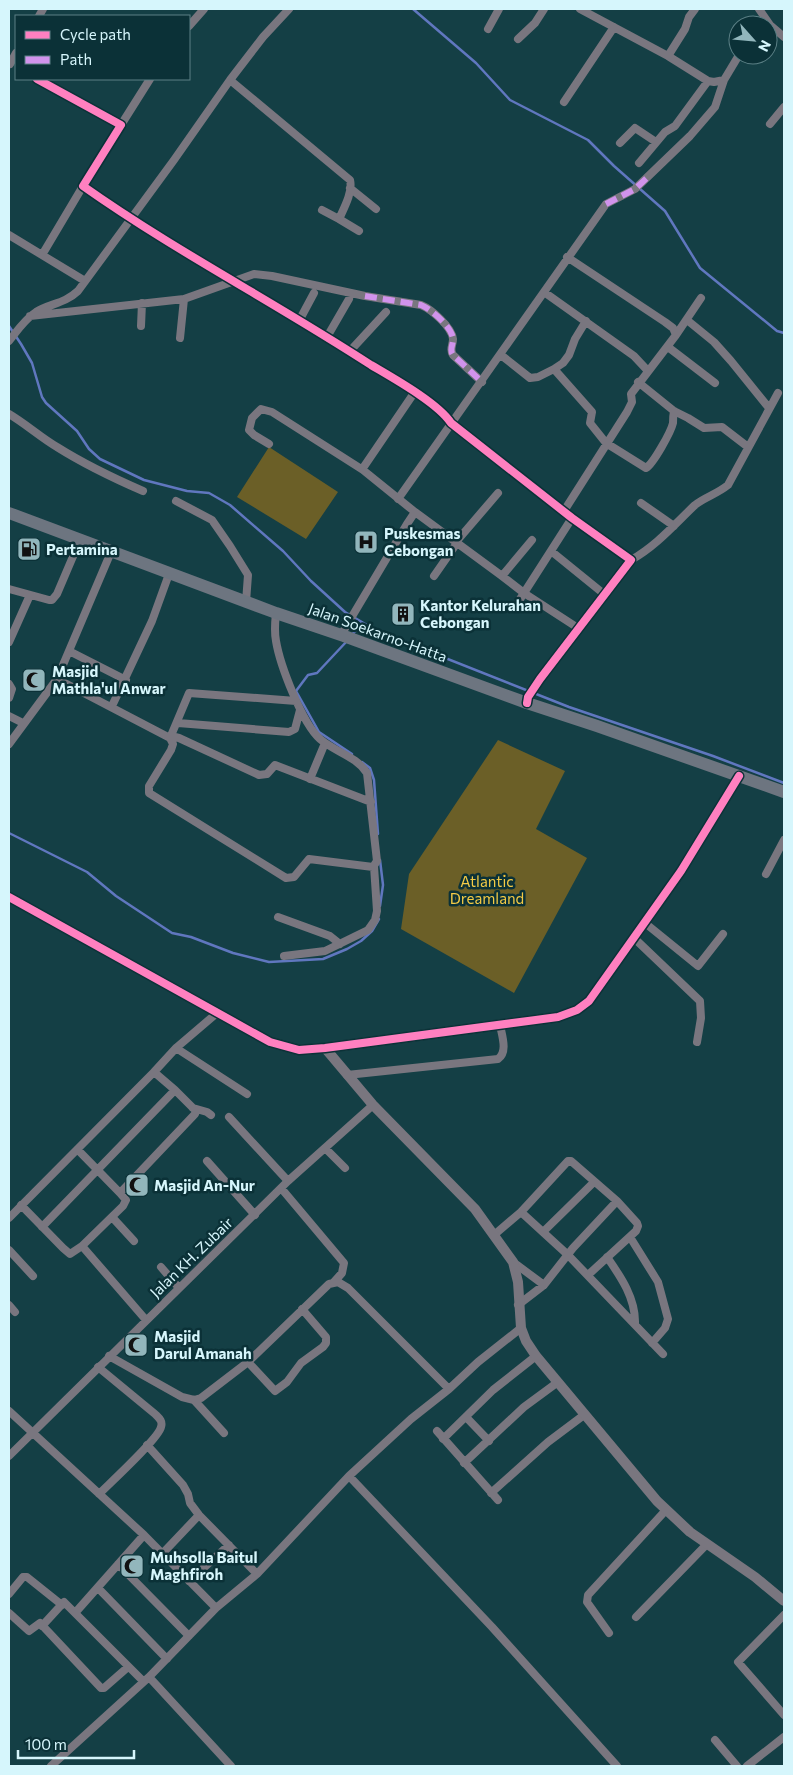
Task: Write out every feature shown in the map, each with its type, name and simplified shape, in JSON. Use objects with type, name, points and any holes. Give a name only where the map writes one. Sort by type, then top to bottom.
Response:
[{"type":"main road","name":"Jalan Soekarno-Hatta","points":[[9,513],[276,613],[784,792]]},
{"type":"street","points":[[190,25],[204,9]]},
{"type":"street","points":[[9,340],[30,316],[44,308],[68,300],[85,281],[131,220],[230,80],[289,9]]},
{"type":"street","points":[[488,29],[499,9]]},
{"type":"street","points":[[518,39],[535,23],[544,9]]},
{"type":"street","points":[[580,9],[668,56],[708,81],[724,80]]},
{"type":"street","points":[[594,16],[600,9]]},
{"type":"street","points":[[668,56],[685,29],[694,9]]},
{"type":"street","points":[[564,102],[614,27]]},
{"type":"street","points":[[398,500],[606,204],[635,189],[690,136],[715,107],[724,80],[733,65]]},
{"type":"street","points":[[39,80],[121,125]]},
{"type":"street","points":[[42,255],[149,80]]},
{"type":"street","points":[[230,80],[350,180],[347,201],[339,219]]},
{"type":"street","points":[[639,163],[665,132],[675,126],[708,81]]},
{"type":"street","points":[[770,124],[784,107]]},
{"type":"street","points":[[620,143],[635,128],[656,142]]},
{"type":"street","points":[[83,186],[131,220],[350,351],[414,392],[572,518],[631,560]]},
{"type":"street","points":[[350,188],[376,210]]},
{"type":"street","points":[[322,210],[359,231]]},
{"type":"street","points":[[9,235],[85,281]]},
{"type":"street","points":[[567,257],[665,322],[673,328],[676,335]]},
{"type":"street","points":[[30,316],[184,298],[234,282],[246,276],[254,274],[272,276],[429,308],[452,336],[450,350],[482,382]]},
{"type":"street","points":[[544,292],[634,356],[648,371]]},
{"type":"street","points":[[299,321],[314,293]]},
{"type":"street","points":[[180,338],[184,298]]},
{"type":"street","points":[[564,511],[627,412],[632,402],[631,394],[638,382],[668,347],[701,298]]},
{"type":"street","points":[[326,337],[349,299]]},
{"type":"street","points":[[141,326],[142,303]]},
{"type":"street","points":[[350,351],[386,312]]},
{"type":"street","points":[[687,320],[714,342],[769,408]]},
{"type":"street","points":[[500,355],[530,378],[538,377],[554,369],[569,355],[574,339],[586,321]]},
{"type":"street","points":[[668,347],[715,383]]},
{"type":"street","points":[[554,369],[592,412],[590,423],[606,443],[646,468],[666,440],[673,424],[674,411]]},
{"type":"street","points":[[638,382],[674,411],[704,428],[722,427],[748,447]]},
{"type":"street","points":[[363,470],[363,466],[414,392]]},
{"type":"street","points":[[527,700],[540,678],[631,560],[648,550],[697,504],[718,493],[728,485],[778,393]]},
{"type":"street","points":[[270,444],[249,430],[252,418],[261,409],[272,412],[363,470],[398,500],[524,593],[578,628]]},
{"type":"street","points":[[9,414],[55,447],[113,478],[143,491]]},
{"type":"street","points":[[434,576],[456,543],[498,492]]},
{"type":"street","points":[[176,501],[212,520],[248,575],[246,602]]},
{"type":"street","points":[[641,503],[674,526]]},
{"type":"street","points":[[347,638],[351,618],[406,524],[415,512]]},
{"type":"street","points":[[514,607],[572,518]]},
{"type":"street","points":[[9,589],[50,600],[55,597],[80,540]]},
{"type":"street","points":[[502,576],[532,540]]},
{"type":"street","points":[[551,551],[604,594]]},
{"type":"street","points":[[9,744],[57,679],[111,552]]},
{"type":"street","points":[[112,706],[152,622],[169,574]]},
{"type":"street","points":[[9,642],[30,595]]},
{"type":"street","points":[[276,613],[277,649],[300,710],[313,731],[324,742],[358,762],[365,769],[369,777],[377,861],[374,866],[377,911],[375,920],[368,930],[325,951],[284,956]]},
{"type":"street","points":[[69,651],[126,680]]},
{"type":"street","points":[[57,679],[171,737],[179,738],[260,775],[266,774],[275,765],[370,802]]},
{"type":"street","points":[[9,684],[12,689],[9,698]]},
{"type":"street","points":[[296,701],[190,693],[187,696],[171,737],[173,744],[171,750],[149,786],[148,791],[286,878],[294,877],[305,861],[309,859],[368,867],[374,866]]},
{"type":"street","points":[[178,723],[289,732],[294,729],[300,710]]},
{"type":"street","points":[[9,716],[23,723]]},
{"type":"street","points":[[310,779],[324,742]]},
{"type":"street","points":[[9,897],[270,1042],[299,1050],[558,1016],[583,1006],[682,871],[739,776]]},
{"type":"street","points":[[766,874],[784,840]]},
{"type":"street","points":[[278,917],[330,936],[340,944]]},
{"type":"street","points":[[645,923],[698,966],[723,934]]},
{"type":"street","points":[[634,938],[700,1001],[701,1018],[697,1042]]},
{"type":"street","points":[[9,1218],[78,1150],[176,1048],[217,1013]]},
{"type":"street","points":[[347,1075],[499,1058],[502,1056],[503,1050],[500,1025]]},
{"type":"street","points":[[176,1048],[247,1094]]},
{"type":"street","points":[[325,1048],[373,1105],[475,1209],[513,1262],[544,1285]]},
{"type":"street","points":[[120,1193],[194,1117],[196,1112],[154,1072]]},
{"type":"street","points":[[42,1227],[175,1090]]},
{"type":"street","name":"Jalan KH. Zubair","points":[[9,1456],[288,1181],[373,1105]]},
{"type":"street","points":[[193,1108],[211,1115]]},
{"type":"street","points":[[229,1117],[288,1181]]},
{"type":"street","points":[[326,1148],[345,1168]]},
{"type":"street","points":[[21,1206],[69,1254],[82,1246],[112,1217],[126,1202],[125,1198],[78,1150]]},
{"type":"street","points":[[208,1161],[255,1215]]},
{"type":"street","points":[[494,1235],[521,1212],[568,1161],[576,1164],[617,1201],[638,1226],[630,1237],[588,1275]]},
{"type":"street","points":[[543,1232],[594,1182]]},
{"type":"street","points":[[281,1188],[344,1262],[342,1273],[334,1282]]},
{"type":"street","points":[[518,1305],[544,1285],[568,1255],[617,1201]]},
{"type":"street","points":[[521,1212],[568,1255],[663,1354]]},
{"type":"street","points":[[112,1217],[134,1241]]},
{"type":"street","points":[[630,1237],[658,1282],[668,1319],[665,1328],[652,1343]]},
{"type":"street","points":[[82,1246],[146,1320]]},
{"type":"street","points":[[9,1250],[33,1276]]},
{"type":"street","points":[[607,1257],[629,1292],[635,1324]]},
{"type":"street","points":[[513,1262],[518,1282],[520,1328],[536,1356],[666,1510],[690,1532],[784,1601]]},
{"type":"street","points":[[160,1267],[179,1288]]},
{"type":"street","points":[[109,1356],[182,1397],[194,1400],[201,1398],[248,1362],[328,1284],[338,1282],[348,1288],[450,1389]]},
{"type":"street","points":[[9,1305],[15,1312]]},
{"type":"street","points":[[248,1362],[275,1392],[287,1382],[301,1363],[323,1347],[326,1337],[302,1308]]},
{"type":"street","points":[[51,1766],[167,1659],[216,1608],[257,1574],[349,1476],[411,1419],[450,1389],[478,1362],[520,1328]]},
{"type":"street","points":[[444,1438],[493,1390],[536,1356]]},
{"type":"street","points":[[98,1367],[161,1420],[160,1430],[100,1494]]},
{"type":"street","points":[[464,1463],[524,1407],[558,1382]]},
{"type":"street","points":[[194,1400],[224,1433]]},
{"type":"street","points":[[9,1411],[144,1535],[216,1608]]},
{"type":"street","points":[[491,1493],[548,1442],[584,1415]]},
{"type":"street","points":[[466,1417],[488,1440]]},
{"type":"street","points":[[437,1431],[498,1500]]},
{"type":"street","points":[[147,1445],[183,1485],[190,1503],[200,1516],[257,1574]]},
{"type":"street","points":[[349,1476],[492,1627],[617,1766]]},
{"type":"street","points":[[608,1633],[587,1602],[588,1595],[666,1510]]},
{"type":"street","points":[[162,1554],[200,1516]]},
{"type":"street","points":[[75,1613],[144,1535]]},
{"type":"street","points":[[636,1617],[707,1544]]},
{"type":"street","points":[[189,1581],[229,1545]]},
{"type":"street","points":[[118,1564],[188,1636]]},
{"type":"street","points":[[9,1594],[23,1577],[27,1577],[62,1605]]},
{"type":"street","points":[[98,1588],[167,1659]]},
{"type":"street","points":[[42,1626],[64,1602],[128,1667],[146,1679],[231,1766]]},
{"type":"street","points":[[9,1613],[29,1631],[39,1623],[101,1688],[104,1688],[128,1667]]},
{"type":"street","points":[[784,1615],[738,1662],[784,1715]]},
{"type":"street","points":[[747,1766],[784,1737]]},
{"type":"street","points":[[714,1740],[738,1766]]},
{"type":"green space","points":[[269,447],[338,492],[306,539],[237,497]]},
{"type":"green space","name":"Atlantic Dreamland","points":[[498,740],[565,771],[536,829],[587,858],[514,993],[401,929],[409,874]]},
{"type":"waterway","points":[[413,9],[476,63],[510,100],[588,140],[665,211],[700,268],[777,331],[784,333]]},
{"type":"waterway","points":[[9,326],[32,363],[42,397],[46,403],[77,431],[89,449],[100,459],[144,480],[187,491],[209,493],[230,505],[283,551],[311,581],[345,612],[377,631],[569,707],[713,756],[784,783]]},
{"type":"waterway","points":[[352,635],[362,622]]},
{"type":"waterway","points":[[347,641],[317,673],[308,675],[296,691],[319,732],[352,754]]},
{"type":"waterway","points":[[362,762],[370,768],[374,780],[378,834]]},
{"type":"waterway","points":[[9,833],[87,872],[116,896],[172,933],[191,937],[233,953],[269,962],[323,959],[361,941],[372,931],[379,919]]},
{"type":"waterway","points":[[380,860],[383,885],[380,906]]},
{"type":"marked path","points":[[606,204],[635,189],[649,176]]},
{"type":"marked path","points":[[365,296],[421,305],[430,310],[445,324],[452,334],[451,351],[453,355],[482,382]]},
{"type":"cycle path","points":[[39,80],[121,125],[83,186],[153,233],[414,391],[436,407],[451,423],[572,518],[631,560],[540,679],[528,697],[527,703]]},
{"type":"cycle path","points":[[9,897],[270,1042],[299,1050],[558,1017],[577,1010],[589,1001],[681,871],[739,776]]},
{"type":"place","name":"Puskesmas Cebongan","points":[[366,542]]},
{"type":"place","name":"Pertamina","points":[[29,549]]},
{"type":"place","name":"Kantor Kelurahan Cebongan","points":[[403,614]]},
{"type":"place","name":"Masjid Mathla'ul Anwar","points":[[34,680]]},
{"type":"place","name":"Masjid An-Nur","points":[[137,1185]]},
{"type":"place","name":"Masjid Darul Amanah","points":[[136,1345]]},
{"type":"place","name":"Muhsolla Baitul Maghfiroh","points":[[132,1566]]}]
